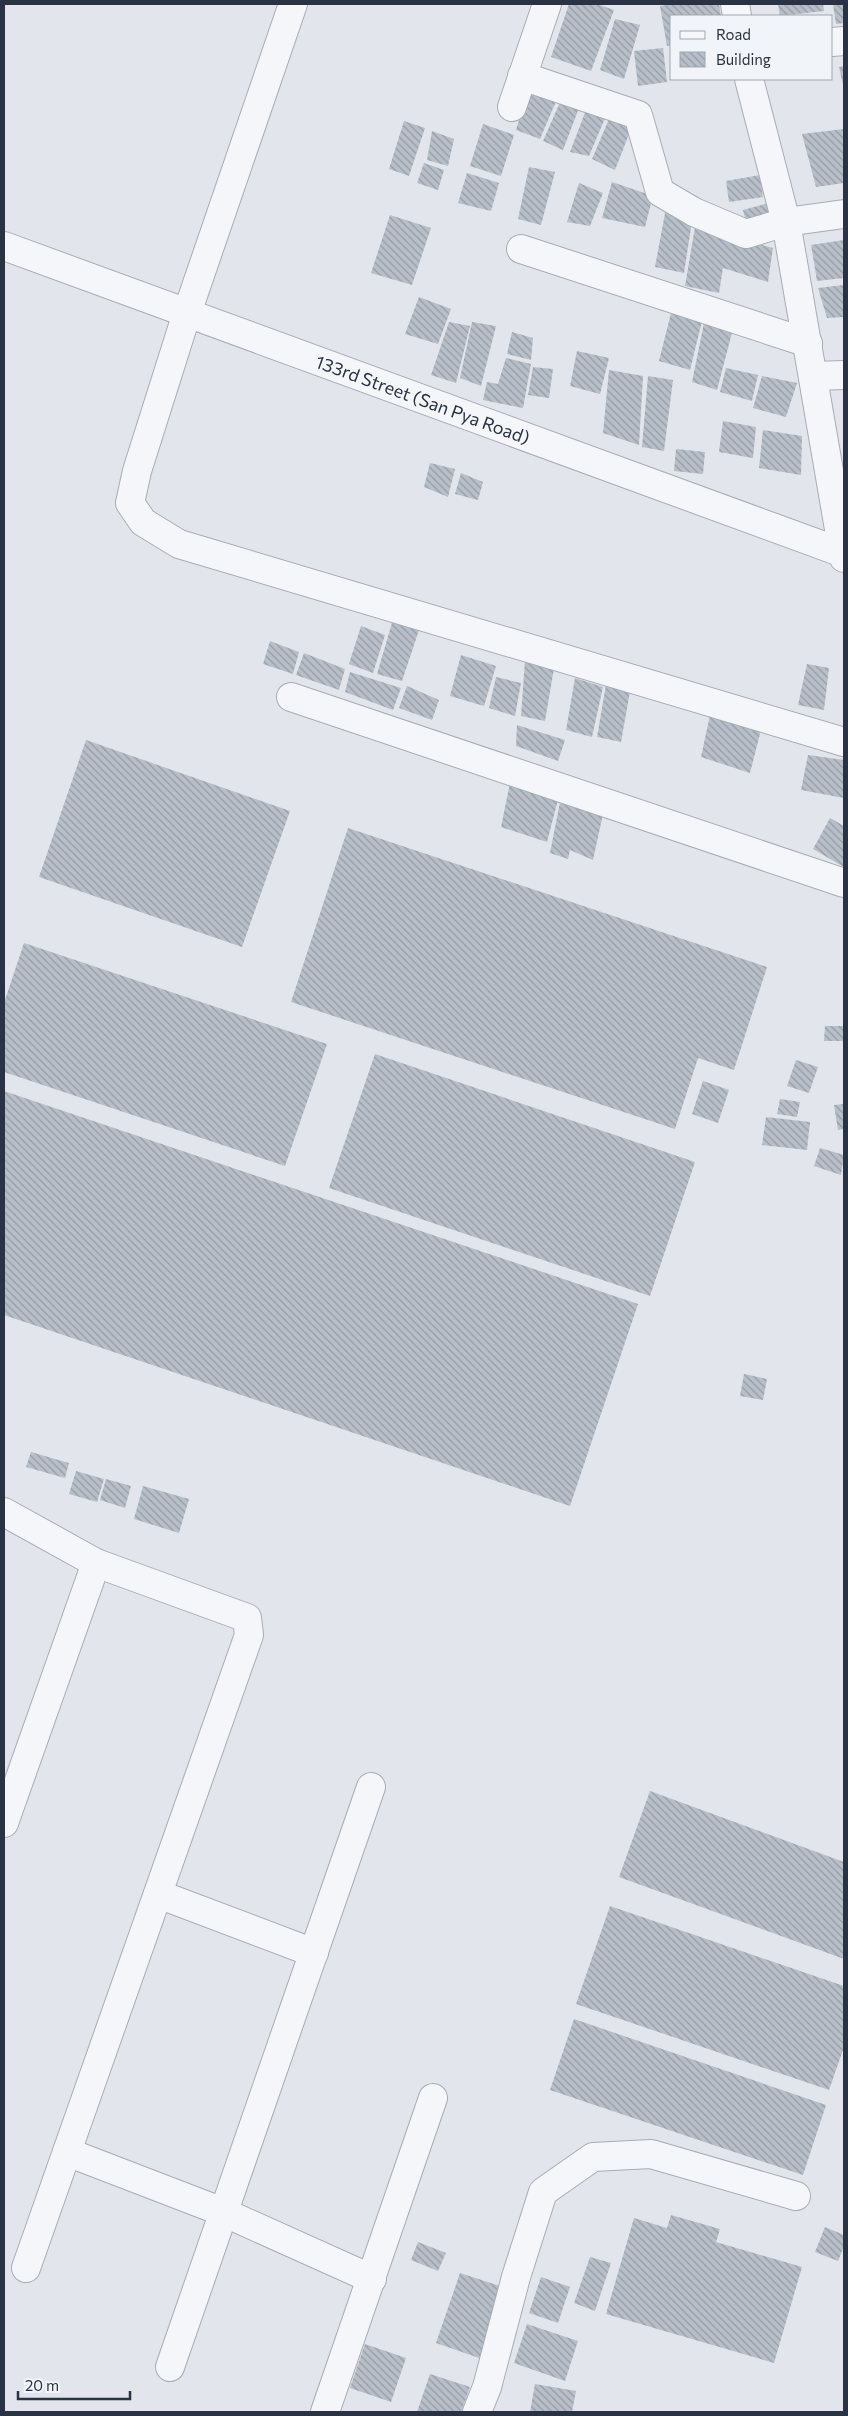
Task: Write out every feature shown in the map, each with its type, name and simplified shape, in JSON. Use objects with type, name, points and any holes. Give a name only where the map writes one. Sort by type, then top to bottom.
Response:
[{"type":"street","points":[[293,4],[187,313],[137,472],[130,504],[144,522],[179,544],[844,742]]},
{"type":"street","points":[[512,106],[547,4]]},
{"type":"street","points":[[522,76],[638,115],[660,192],[694,212],[746,234],[786,222],[844,214]]},
{"type":"street","points":[[749,80],[786,222],[844,555]]},
{"type":"street","name":"133rd Street (San Pya Road)","points":[[4,246],[844,555]]},
{"type":"street","points":[[521,249],[808,343]]},
{"type":"street","points":[[814,376],[844,375]]},
{"type":"street","points":[[291,697],[844,883]]},
{"type":"street","points":[[4,1512],[96,1563],[247,1618],[249,1635],[26,2268]]},
{"type":"street","points":[[4,1822],[96,1563]]},
{"type":"street","points":[[170,2367],[371,1787]]},
{"type":"street","points":[[158,1894],[314,1953]]},
{"type":"street","points":[[325,2412],[433,2098]]},
{"type":"street","points":[[67,2152],[223,2212],[372,2279]]},
{"type":"street","points":[[477,2412],[487,2387],[516,2277],[543,2192],[593,2156],[651,2154],[796,2196]]},
{"type":"building","points":[[569,4],[597,4],[614,10],[591,71],[551,57]]},
{"type":"building","points":[[674,4],[719,4],[721,15],[670,15],[670,45],[667,46],[660,6]]},
{"type":"building","points":[[778,4],[823,4],[824,11],[780,15]]},
{"type":"building","points":[[833,4],[844,4],[844,23],[836,24]]},
{"type":"building","points":[[615,19],[640,25],[624,79],[600,70]]},
{"type":"building","points":[[663,48],[667,82],[638,86],[634,51]]},
{"type":"building","points":[[844,66],[844,85],[843,85],[839,67]]},
{"type":"building","points":[[528,90],[557,99],[540,139],[516,130]]},
{"type":"building","points":[[561,100],[579,108],[563,150],[543,141]]},
{"type":"building","points":[[586,110],[606,116],[589,156],[570,152]]},
{"type":"building","points":[[609,119],[631,129],[615,170],[592,159]]},
{"type":"building","points":[[404,121],[425,128],[409,176],[389,169]]},
{"type":"building","points":[[483,124],[514,135],[501,176],[470,166]]},
{"type":"building","points":[[844,129],[844,183],[816,187],[802,134]]},
{"type":"building","points":[[432,131],[454,139],[448,166],[427,160]]},
{"type":"building","points":[[424,163],[444,170],[438,190],[417,183]]},
{"type":"building","points":[[529,167],[555,172],[541,225],[518,219]]},
{"type":"building","points":[[467,173],[499,183],[491,211],[458,203]]},
{"type":"building","points":[[760,175],[763,197],[729,202],[726,181]]},
{"type":"building","points":[[612,182],[653,196],[645,227],[602,218]]},
{"type":"building","points":[[579,183],[603,193],[590,226],[567,222]]},
{"type":"building","points":[[772,202],[776,218],[747,226],[743,210]]},
{"type":"building","points":[[666,208],[693,215],[684,273],[655,267]]},
{"type":"building","points":[[390,215],[431,228],[412,285],[371,273]]},
{"type":"building","points":[[695,227],[773,248],[768,282],[723,268],[719,293],[685,286]]},
{"type":"building","points":[[844,240],[844,278],[817,281],[811,245]]},
{"type":"building","points":[[844,285],[844,317],[827,318],[818,288]]},
{"type":"building","points":[[419,297],[451,309],[438,344],[405,334]]},
{"type":"building","points":[[672,309],[703,317],[690,370],[659,361]]},
{"type":"building","points":[[449,322],[470,326],[456,383],[431,375]]},
{"type":"building","points":[[472,322],[496,326],[481,386],[460,378]]},
{"type":"building","points":[[704,323],[733,329],[717,390],[692,382]]},
{"type":"building","points":[[512,332],[533,338],[531,360],[507,354]]},
{"type":"building","points":[[577,351],[609,358],[600,394],[570,386]]},
{"type":"building","points":[[506,358],[531,364],[523,408],[483,400],[487,382],[498,384]]},
{"type":"building","points":[[533,367],[553,369],[549,398],[528,395]]},
{"type":"building","points":[[726,368],[758,375],[752,401],[720,392]]},
{"type":"building","points":[[609,370],[643,376],[639,445],[603,433]]},
{"type":"building","points":[[648,376],[673,380],[664,451],[642,447]]},
{"type":"building","points":[[762,376],[797,383],[786,417],[753,408]]},
{"type":"building","points":[[723,421],[756,427],[753,458],[719,452]]},
{"type":"building","points":[[763,430],[802,436],[801,475],[759,468]]},
{"type":"building","points":[[676,449],[705,452],[703,474],[674,471]]},
{"type":"building","points":[[430,463],[455,469],[448,497],[424,487]]},
{"type":"building","points":[[461,473],[483,482],[478,500],[455,494]]},
{"type":"building","points":[[394,616],[421,624],[402,681],[377,674]]},
{"type":"building","points":[[361,626],[385,635],[373,673],[349,664]]},
{"type":"building","points":[[270,641],[299,652],[293,674],[263,664]]},
{"type":"building","points":[[304,653],[345,669],[339,690],[296,675]]},
{"type":"building","points":[[461,655],[496,666],[484,706],[450,696]]},
{"type":"building","points":[[525,660],[554,668],[545,721],[521,716]]},
{"type":"building","points":[[807,664],[829,668],[824,710],[798,705]]},
{"type":"building","points":[[350,672],[401,688],[393,710],[345,692]]},
{"type":"building","points":[[496,677],[521,683],[515,716],[489,708]]},
{"type":"building","points":[[575,678],[603,687],[592,737],[566,730]]},
{"type":"building","points":[[607,679],[631,686],[621,742],[597,737]]},
{"type":"building","points":[[407,686],[439,700],[432,720],[399,708]]},
{"type":"building","points":[[710,715],[762,726],[750,773],[701,757]]},
{"type":"building","points":[[517,725],[565,740],[558,761],[516,746]]},
{"type":"building","points":[[86,740],[290,811],[242,947],[39,877]]},
{"type":"building","points":[[808,755],[844,760],[844,798],[801,790]]},
{"type":"building","points":[[510,783],[559,796],[547,842],[501,827]]},
{"type":"building","points":[[560,802],[603,814],[593,860],[570,850],[568,859],[550,853]]},
{"type":"building","points":[[830,818],[844,826],[844,867],[813,849]]},
{"type":"building","points":[[348,828],[767,967],[734,1070],[698,1058],[675,1129],[291,1002]]},
{"type":"building","points":[[24,943],[327,1044],[285,1166],[4,1072],[4,1003]]},
{"type":"building","points":[[825,1026],[844,1026],[844,1041],[824,1041]]},
{"type":"building","points":[[375,1054],[695,1162],[650,1296],[329,1188]]},
{"type":"building","points":[[796,1060],[818,1067],[809,1093],[787,1086]]},
{"type":"building","points":[[703,1081],[729,1090],[718,1123],[692,1114]]},
{"type":"building","points":[[4,1091],[638,1304],[570,1506],[4,1315]]},
{"type":"building","points":[[780,1099],[800,1102],[797,1117],[777,1114]]},
{"type":"building","points":[[844,1104],[844,1129],[838,1130],[834,1105]]},
{"type":"building","points":[[766,1117],[810,1122],[807,1150],[762,1145]]},
{"type":"building","points":[[820,1148],[844,1155],[841,1175],[814,1166]]},
{"type":"building","points":[[744,1374],[767,1379],[763,1400],[740,1396]]},
{"type":"building","points":[[31,1452],[69,1463],[65,1478],[26,1467]]},
{"type":"building","points":[[76,1471],[104,1479],[97,1502],[69,1494]]},
{"type":"building","points":[[106,1479],[131,1486],[125,1508],[100,1500]]},
{"type":"building","points":[[143,1486],[189,1499],[179,1533],[134,1519]]},
{"type":"building","points":[[650,1791],[844,1862],[844,1959],[619,1877]]},
{"type":"building","points":[[610,1906],[844,1986],[844,2047],[829,2090],[576,2004]]},
{"type":"building","points":[[574,2019],[826,2105],[803,2175],[550,2090]]},
{"type":"building","points":[[671,2215],[720,2229],[716,2242],[802,2267],[774,2363],[606,2314],[634,2218],[667,2228]]},
{"type":"building","points":[[825,2227],[844,2235],[844,2246],[838,2261],[815,2252]]},
{"type":"building","points":[[418,2242],[446,2253],[438,2271],[411,2260]]},
{"type":"building","points":[[590,2257],[611,2263],[595,2311],[574,2303]]},
{"type":"building","points":[[460,2273],[506,2288],[482,2359],[436,2343]]},
{"type":"building","points":[[541,2277],[570,2287],[558,2323],[529,2313]]},
{"type":"building","points":[[527,2324],[578,2341],[565,2381],[514,2363]]},
{"type":"building","points":[[365,2344],[406,2358],[391,2402],[350,2388]]},
{"type":"building","points":[[430,2374],[470,2387],[461,2412],[417,2412]]},
{"type":"building","points":[[535,2384],[576,2391],[572,2412],[530,2412]]}]
